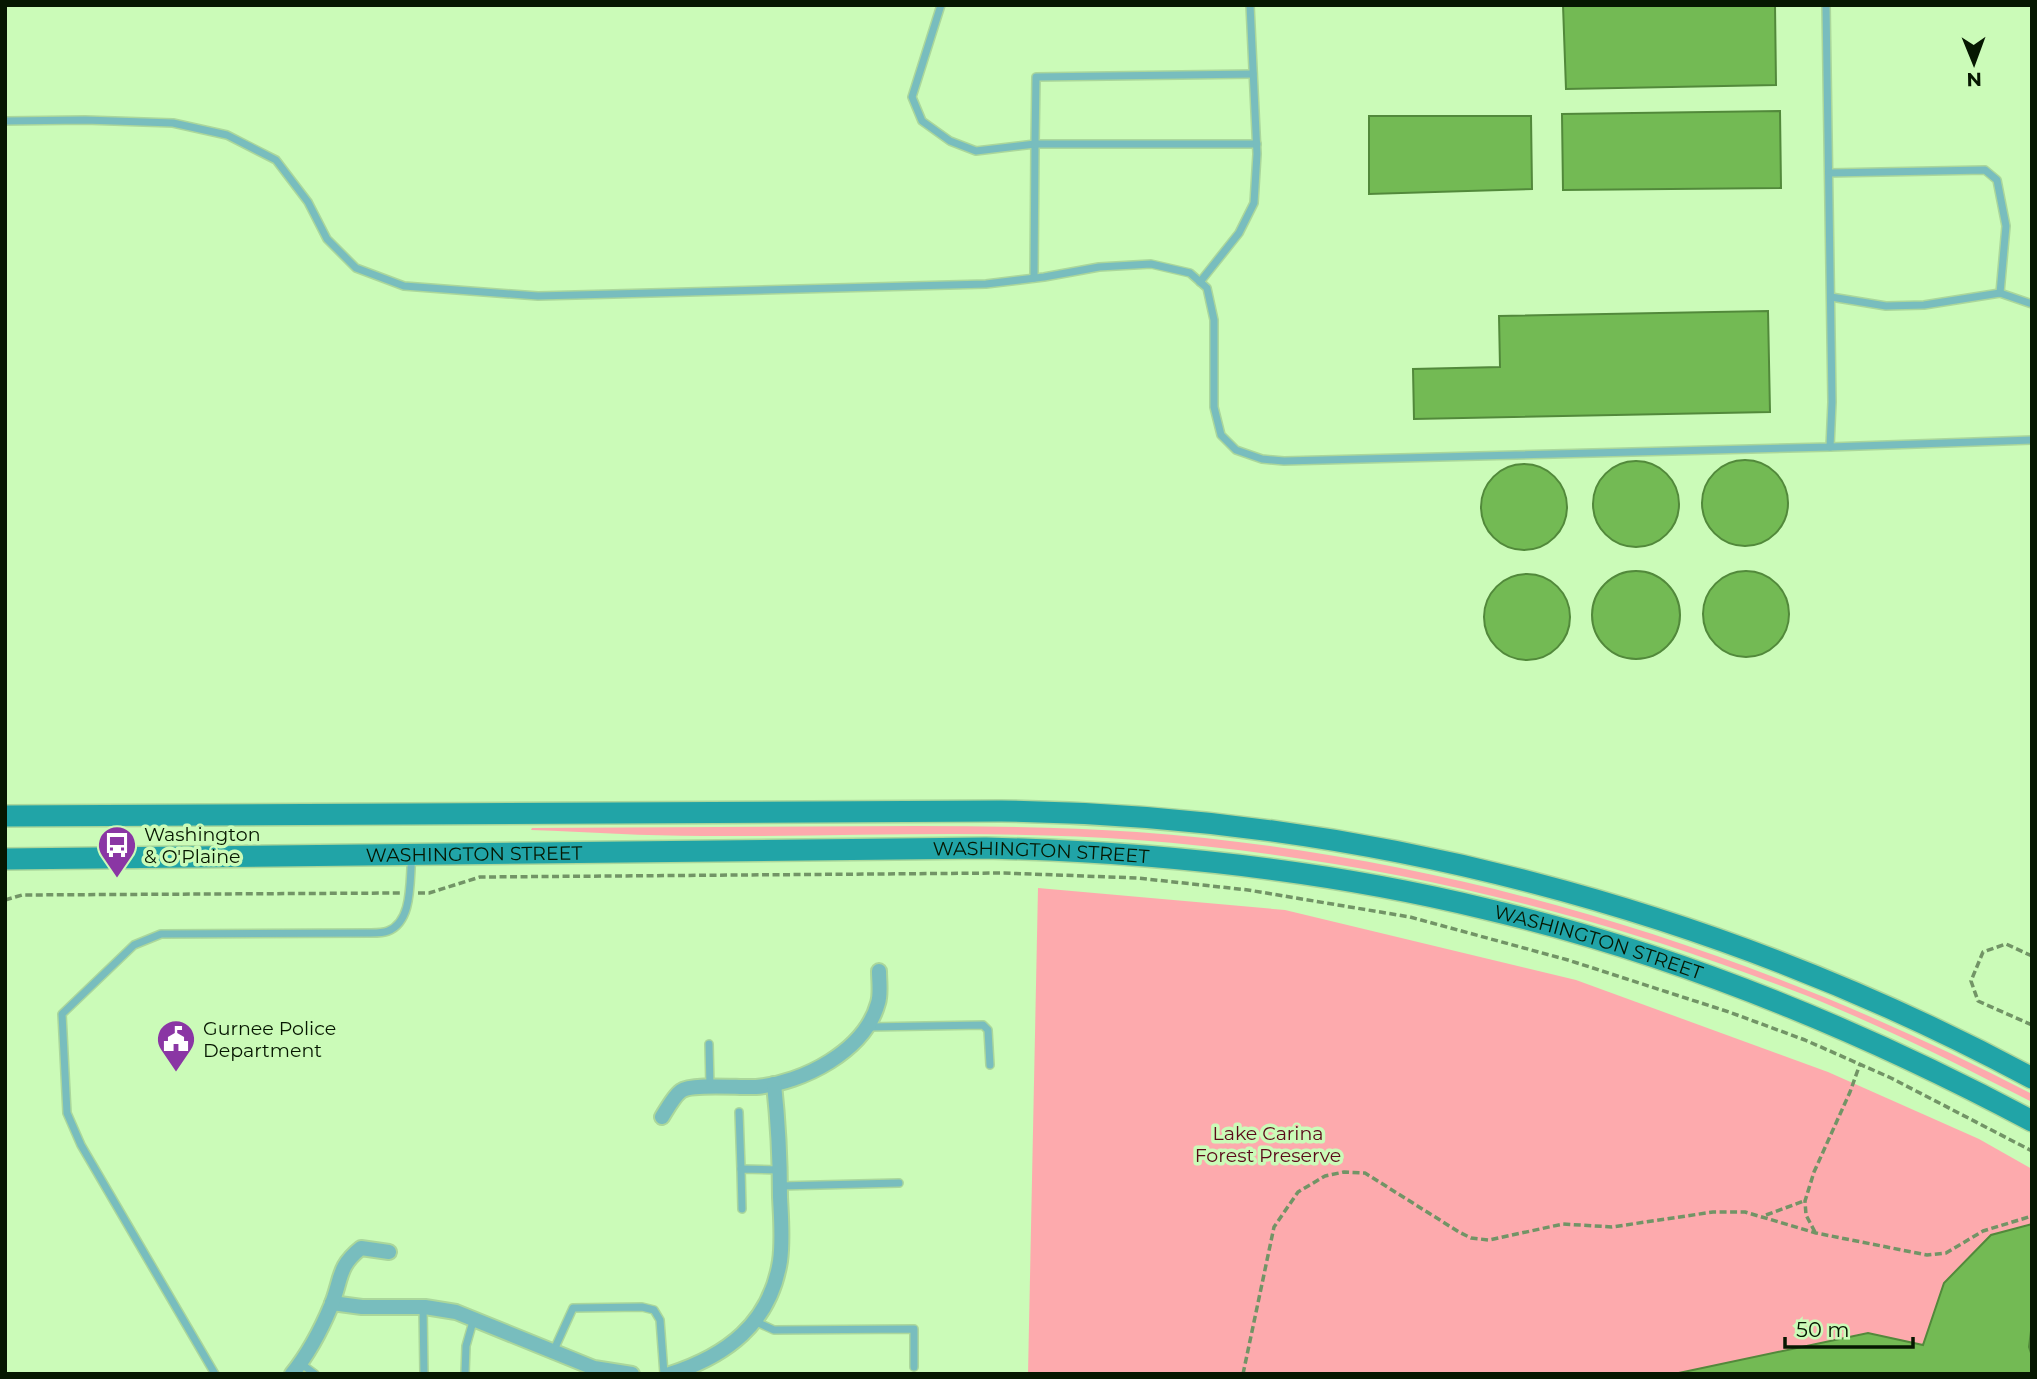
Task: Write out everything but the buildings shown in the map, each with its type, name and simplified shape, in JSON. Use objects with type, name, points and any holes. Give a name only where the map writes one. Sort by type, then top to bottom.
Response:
[{"type":"main road","name":"WASHINGTON STREET","points":[[5,816],[1001,811],[1066,812],[1210,824],[1351,843],[1403,853],[1498,874],[1649,916],[1776,960],[1845,988],[1961,1040],[2032,1077]]},
{"type":"main road","name":"WASHINGTON STREET","points":[[5,859],[715,850],[1059,850],[1208,861],[1331,878],[1485,908],[1668,961],[1839,1027],[1959,1082],[2032,1121]]},
{"type":"street","points":[[662,1117],[681,1091],[692,1087],[757,1087],[774,1084],[815,1069],[837,1057],[856,1044],[869,1027],[879,1002],[879,971]]},
{"type":"street","points":[[670,1374],[716,1356],[738,1339],[768,1300],[779,1264],[780,1170],[774,1084]]},
{"type":"street","points":[[296,1369],[318,1335],[332,1303],[345,1261],[361,1248],[389,1252]]},
{"type":"street","points":[[332,1303],[362,1307],[423,1307],[456,1312],[594,1368],[632,1374]]},
{"type":"lane","points":[[941,5],[912,97],[922,121],[950,141],[976,151],[1035,144],[1257,144]]},
{"type":"lane","points":[[1200,282],[1239,233],[1254,203],[1257,144],[1250,5]]},
{"type":"lane","points":[[1826,5],[1832,402],[1830,447]]},
{"type":"lane","points":[[1034,278],[1036,77],[1253,74]]},
{"type":"lane","points":[[5,121],[173,123],[227,135],[276,160],[309,202],[327,239],[356,268],[404,286],[538,296],[986,284],[1099,267],[1151,264],[1190,273],[1207,288],[1214,320],[1214,407],[1221,435],[1237,450],[1262,459],[2032,440]]},
{"type":"lane","points":[[1829,173],[1985,170],[1997,180],[2006,226],[2000,293]]},
{"type":"lane","points":[[1830,297],[1886,306],[1911,306],[2000,293],[2032,304]]},
{"type":"lane","points":[[215,1374],[81,1145],[67,1114],[62,1014],[134,945],[161,933],[388,931],[400,922],[407,909],[412,855]]},
{"type":"lane","points":[[869,1027],[983,1026],[988,1030],[990,1065]]},
{"type":"lane","points":[[709,1044],[710,1087]]},
{"type":"lane","points":[[739,1112],[742,1209]]},
{"type":"lane","points":[[741,1169],[780,1170]]},
{"type":"lane","points":[[780,1186],[899,1183]]},
{"type":"lane","points":[[423,1307],[424,1374]]},
{"type":"lane","points":[[552,1352],[573,1308],[642,1307],[654,1310],[660,1320],[664,1374]]},
{"type":"lane","points":[[465,1374],[466,1346],[474,1318]]},
{"type":"lane","points":[[753,1321],[774,1330],[914,1329],[914,1367]]},
{"type":"lane","points":[[296,1369],[315,1374]]},
{"type":"path","points":[[5,900],[27,895],[429,893],[480,877],[894,872],[1137,878],[1248,890],[1409,918],[1568,960],[1729,1012],[1860,1064],[2032,1151]]},
{"type":"path","points":[[2032,956],[2006,944],[1983,952],[1971,981],[1978,1001],[2032,1025]]},
{"type":"path","points":[[1816,1234],[1806,1215],[1805,1200],[1814,1172],[1860,1064]]},
{"type":"path","points":[[1242,1374],[1274,1227],[1298,1192],[1325,1176],[1345,1172],[1365,1173],[1459,1232],[1471,1238],[1489,1240],[1563,1224],[1612,1227],[1713,1212],[1745,1212],[1816,1234],[1927,1255],[1945,1253],[1983,1231],[2032,1216]]},
{"type":"path","points":[[1764,1216],[1805,1200]]},
{"type":"green space","points":[[916,826],[1110,830],[1254,844],[1370,862],[1485,887],[1598,917],[1709,953],[1819,995],[1927,1042],[2032,1094],[2032,1102],[1910,1041],[1825,1003],[1675,948],[1524,904],[1371,870],[1215,847],[1083,837],[974,834],[681,836],[531,830]]},
{"type":"green space","name":"Lake Carina Forest Preserve","points":[[1038,888],[1285,910],[1576,980],[1828,1072],[1979,1139],[2032,1169],[2032,1374],[1028,1374]]},
{"type":"shaded area","points":[[1563,5],[1775,5],[1776,85],[1566,89]]},
{"type":"shaded area","points":[[1780,111],[1781,188],[1563,190],[1562,114]]},
{"type":"shaded area","points":[[1369,116],[1531,116],[1532,189],[1369,194]]},
{"type":"shaded area","points":[[1768,311],[1770,412],[1414,419],[1413,369],[1500,367],[1499,316]]},
{"type":"shaded area","points":[[1745,460],[1769,467],[1781,479],[1788,503],[1781,527],[1769,539],[1745,546],[1721,539],[1709,527],[1702,503],[1709,479],[1721,467]]},
{"type":"shaded area","points":[[1636,461],[1653,464],[1667,473],[1676,487],[1679,504],[1676,521],[1667,535],[1653,544],[1636,547],[1619,544],[1605,535],[1596,521],[1593,504],[1596,487],[1605,473],[1619,464]]},
{"type":"shaded area","points":[[1524,464],[1541,467],[1555,476],[1564,490],[1567,507],[1564,524],[1555,538],[1541,547],[1524,550],[1507,547],[1493,538],[1484,524],[1481,507],[1484,490],[1493,476],[1507,467]]},
{"type":"shaded area","points":[[1636,571],[1653,575],[1667,584],[1676,598],[1680,615],[1676,632],[1667,646],[1653,655],[1636,659],[1619,655],[1605,646],[1596,632],[1592,615],[1596,598],[1605,584],[1619,575]]},
{"type":"shaded area","points":[[1738,571],[1754,571],[1777,583],[1786,597],[1789,614],[1786,631],[1777,645],[1754,657],[1738,657],[1722,650],[1710,638],[1703,622],[1703,606],[1710,590],[1722,578]]},
{"type":"shaded area","points":[[1527,574],[1544,577],[1558,586],[1567,600],[1570,617],[1567,634],[1558,648],[1544,657],[1527,660],[1510,657],[1496,648],[1487,634],[1484,617],[1487,600],[1496,586],[1510,577]]},
{"type":"shaded area","points":[[2032,1224],[2032,1323],[2029,1347],[2032,1374],[1674,1374],[1868,1333],[1923,1345],[1944,1283],[1991,1235]]},
{"type":"place","name":"Washington & O'Plaine","points":[[117,879]]},
{"type":"place","name":"Gurnee Police Department","points":[[176,1073]]}]
